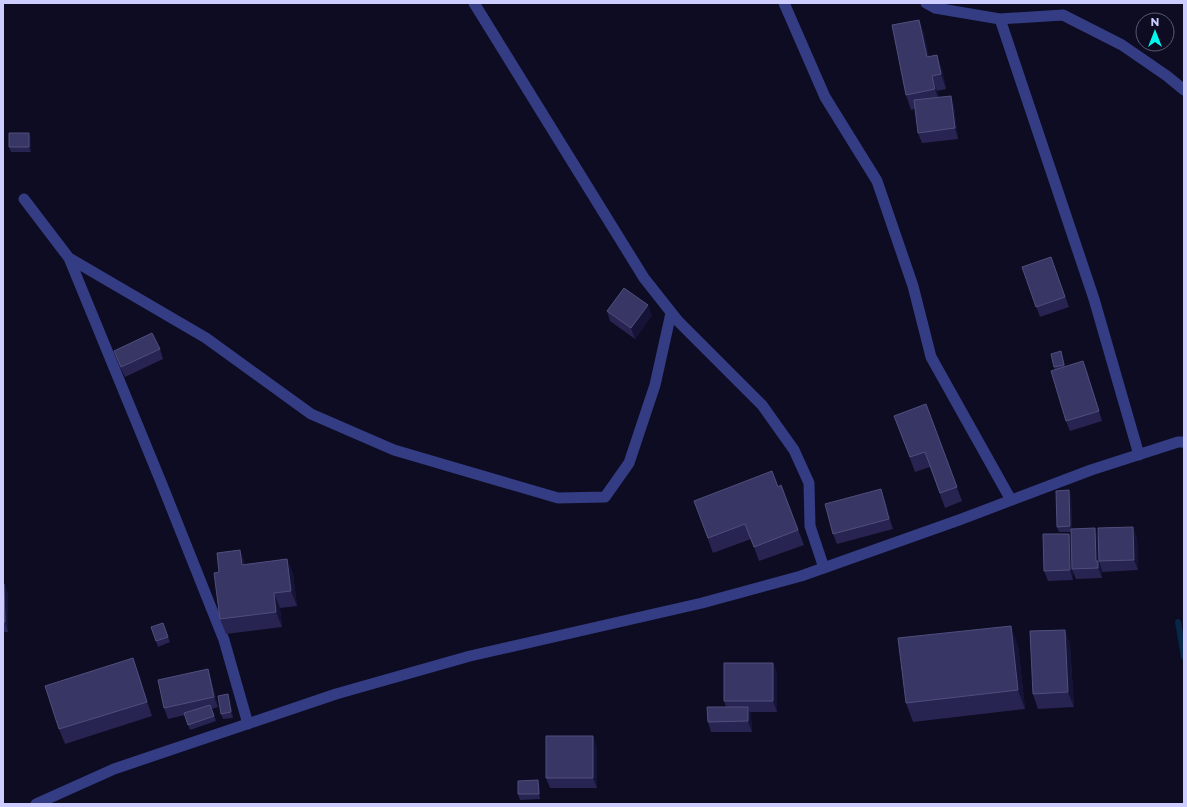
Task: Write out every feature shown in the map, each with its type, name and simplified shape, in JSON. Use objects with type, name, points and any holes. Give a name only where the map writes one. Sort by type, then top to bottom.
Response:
[{"type":"street","points":[[474,3],[644,278],[678,321],[762,405],[794,450],[809,483],[810,526],[824,568]]},
{"type":"street","points":[[784,3],[825,97],[877,181],[913,286],[931,357],[1011,500]]},
{"type":"street","points":[[926,3],[935,8],[1000,19],[1063,15],[1122,45],[1167,76],[1184,90]]},
{"type":"street","points":[[1000,19],[1094,299],[1139,455]]},
{"type":"street","points":[[24,199],[69,258],[224,640],[248,724]]},
{"type":"street","points":[[69,258],[206,338],[311,414],[394,450],[558,498],[605,497],[629,463],[655,385],[671,313]]},
{"type":"street","points":[[36,804],[114,769],[336,694],[463,658],[702,603],[801,576],[1091,470],[1178,442],[1184,442]]},
{"type":"building","points":[[919,20],[927,57],[937,55],[941,74],[932,76],[935,89],[906,95],[892,25]]},
{"type":"building","points":[[951,96],[955,128],[918,133],[914,100]]},
{"type":"building","points":[[9,133],[29,133],[29,147],[9,147]]},
{"type":"building","points":[[1051,257],[1065,297],[1036,307],[1022,267]]},
{"type":"building","points":[[624,288],[648,305],[631,328],[607,311]]},
{"type":"building","points":[[152,333],[160,349],[121,367],[114,351]]},
{"type":"building","points":[[1061,351],[1064,365],[1054,367],[1051,354]]},
{"type":"building","points":[[1083,361],[1099,411],[1066,421],[1051,371]]},
{"type":"building","points":[[926,404],[957,487],[940,493],[925,452],[910,457],[894,416]]},
{"type":"building","points":[[772,471],[778,487],[781,485],[798,530],[754,547],[745,524],[708,538],[694,501]]},
{"type":"building","points":[[881,489],[889,519],[833,534],[825,504]]},
{"type":"building","points":[[1069,490],[1070,526],[1057,527],[1056,491]]},
{"type":"building","points":[[1133,527],[1134,560],[1099,561],[1098,528]]},
{"type":"building","points":[[1095,528],[1096,561],[1098,561],[1098,568],[1072,569],[1071,529]]},
{"type":"building","points":[[1043,534],[1069,534],[1070,570],[1044,571]]},
{"type":"building","points":[[240,550],[242,565],[287,559],[291,591],[274,593],[276,612],[220,619],[214,573],[219,572],[217,553]]},
{"type":"building","points":[[4,584],[5,622],[3,622]]},
{"type":"building","points":[[163,623],[168,637],[156,641],[151,627]]},
{"type":"building","points":[[1011,626],[1018,690],[906,703],[898,638]]},
{"type":"building","points":[[1065,630],[1068,692],[1033,694],[1030,631]]},
{"type":"building","points":[[133,658],[147,702],[59,729],[45,686]]},
{"type":"building","points":[[724,663],[773,663],[773,701],[724,701]]},
{"type":"building","points":[[208,669],[214,697],[164,708],[158,680]]},
{"type":"building","points":[[228,694],[231,712],[221,714],[218,696]]},
{"type":"building","points":[[210,705],[214,716],[188,725],[184,713]]},
{"type":"building","points":[[707,707],[748,707],[748,721],[708,722]]},
{"type":"building","points":[[546,736],[593,736],[593,778],[546,778]]},
{"type":"building","points":[[538,780],[539,794],[518,794],[518,781]]},
{"type":"waterway","points":[[1178,622],[1184,657]]}]
